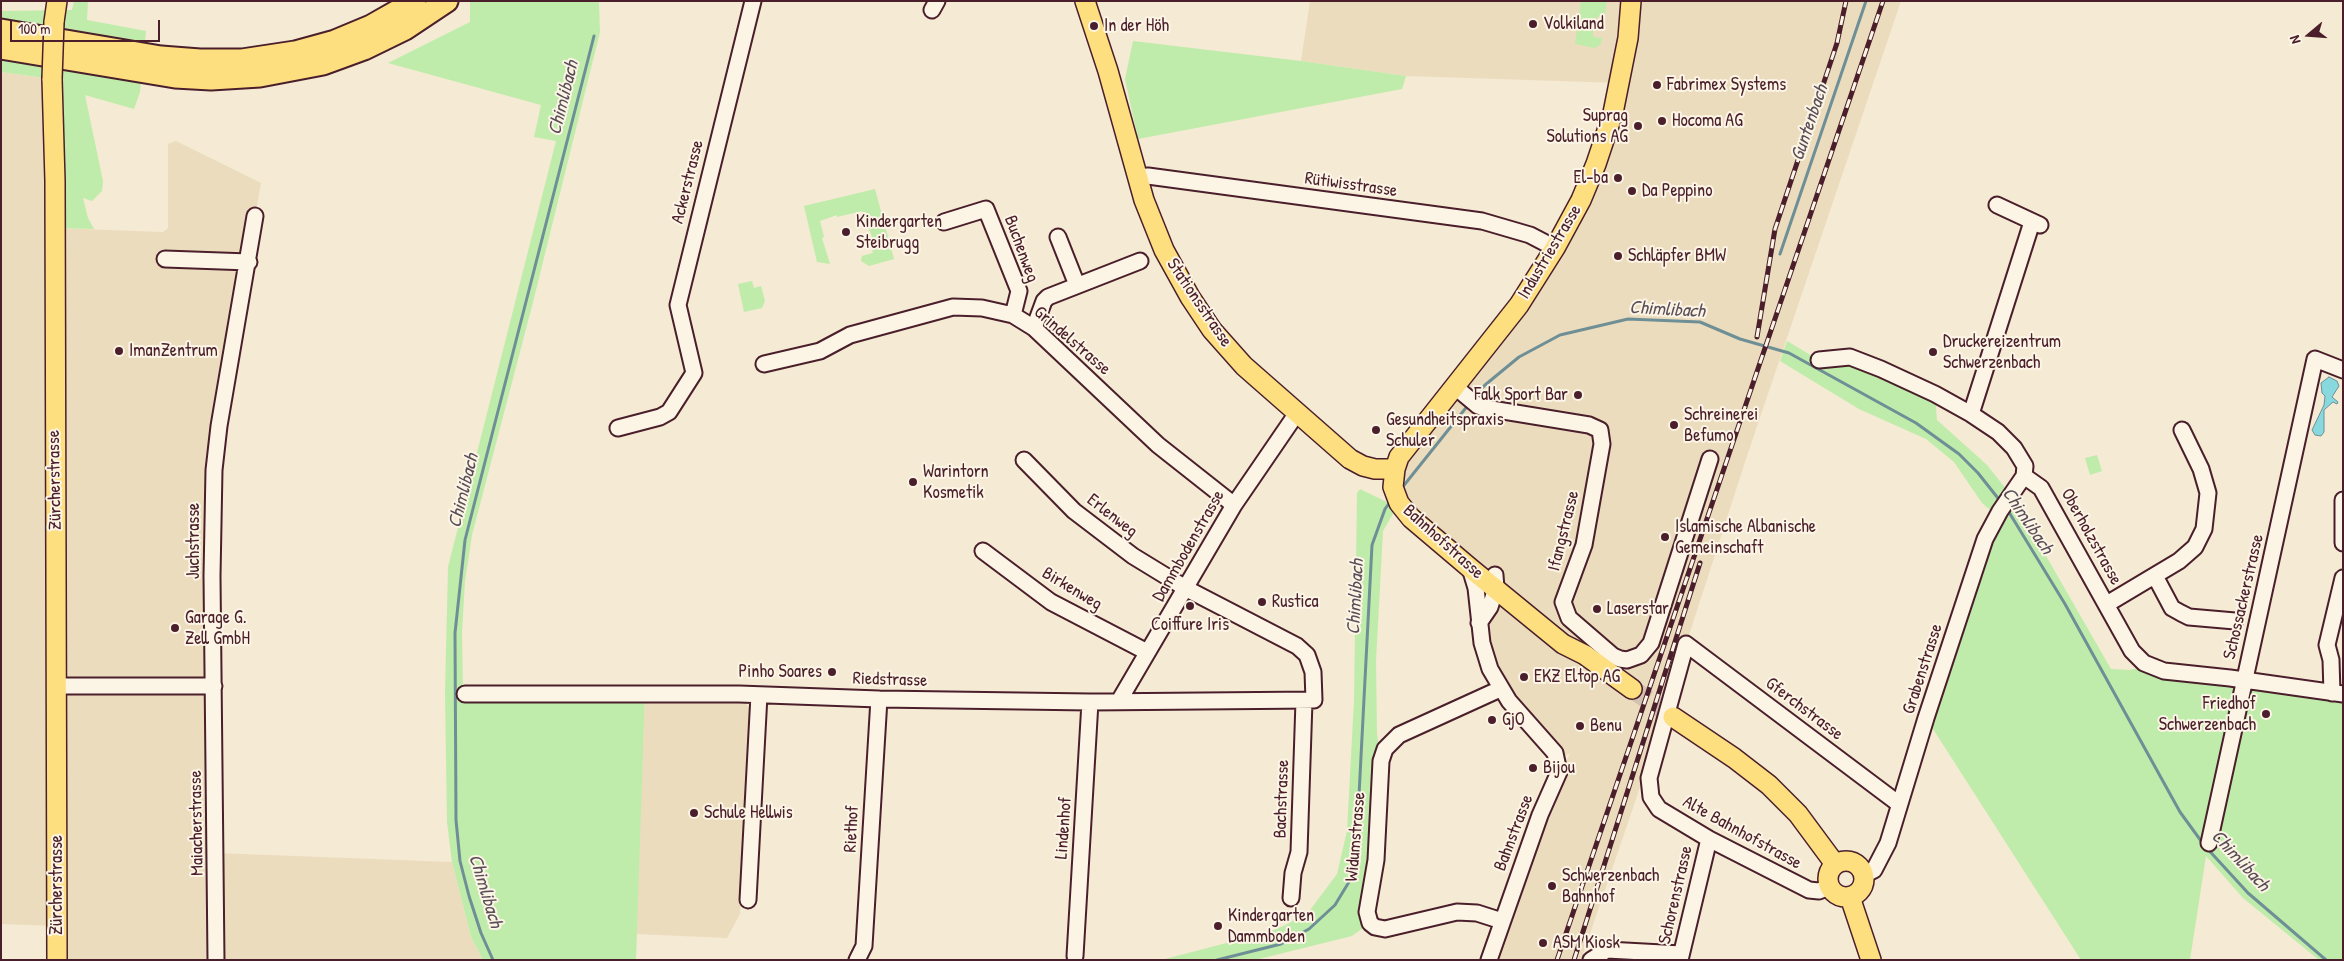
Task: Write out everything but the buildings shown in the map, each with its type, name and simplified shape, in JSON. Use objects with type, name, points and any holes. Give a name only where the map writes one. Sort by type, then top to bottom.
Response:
[{"type":"highway","points":[[1,30],[161,57],[200,60],[242,60],[295,52],[335,40],[371,26],[416,1]]},
{"type":"highway","points":[[1,48],[174,77],[211,79],[260,76],[323,64],[364,49],[405,29],[447,1]]},
{"type":"main road","name":"Zürcherstrasse","points":[[57,1],[54,22],[52,79],[55,181],[54,463],[57,686],[57,960]]},
{"type":"main road","name":"Stationsstrasse","points":[[1085,1],[1108,71],[1138,177],[1164,250],[1207,322],[1244,366],[1350,459],[1363,466],[1375,469],[1399,486]]},
{"type":"main road","name":"Industriestrasse","points":[[1399,486],[1400,457],[1459,390],[1519,305],[1555,248],[1581,200],[1604,143],[1620,83],[1631,1]]},
{"type":"main road","name":"Bahnhofstrasse","points":[[1399,486],[1411,518],[1470,568],[1500,583],[1519,609],[1563,644],[1585,655],[1632,689]]},
{"type":"main road","name":"Bahnhofstrasse","points":[[1399,486],[1425,516],[1500,583],[1568,637],[1585,655]]},
{"type":"main road","points":[[1674,717],[1769,785],[1798,814],[1835,864]]},
{"type":"main road","points":[[1850,861],[1859,866],[1864,875],[1860,891],[1850,897],[1835,894],[1829,886],[1827,876],[1835,864],[1850,861]]},
{"type":"main road","points":[[1850,897],[1871,960]]},
{"type":"street","name":"Ackerstrasse","points":[[618,428],[660,417],[669,412],[700,374],[678,305],[752,1]]},
{"type":"street","name":"Rütiwisstrasse","points":[[1138,177],[1148,176],[1482,221],[1530,235],[1555,248]]},
{"type":"street","points":[[1971,414],[2037,224],[1997,205]]},
{"type":"street","name":"Buchenweg","points":[[944,222],[986,209],[1019,291],[1013,315]]},
{"type":"street","name":"Juchstrasse","points":[[214,686],[212,576],[214,470],[219,426],[255,216]]},
{"type":"street","points":[[1058,237],[1077,285]]},
{"type":"street","points":[[164,259],[248,262]]},
{"type":"street","points":[[1034,328],[1044,301],[1048,297],[1140,261]]},
{"type":"street","name":"Grindelstrasse","points":[[764,364],[820,350],[850,335],[953,308],[982,308],[1013,315],[1034,328],[1158,444],[1234,505]]},
{"type":"street","points":[[1819,360],[1850,357],[1935,394],[1971,414],[1998,432],[2014,448],[2025,466],[2024,476]]},
{"type":"street","name":"Schossackerstrasse","points":[[2209,842],[2315,359],[2343,370]]},
{"type":"street","name":"Ifangstrasse","points":[[1459,390],[1478,406],[1589,425],[1600,430],[1602,444],[1584,545],[1563,602],[1569,618],[1613,656],[1620,659],[1627,660],[1641,655],[1650,644],[1710,459]]},
{"type":"street","name":"Dammbodenstrasse","points":[[1119,701],[1187,589],[1234,505],[1297,413]]},
{"type":"street","points":[[2107,604],[2180,561],[2195,547],[2204,529],[2208,509],[2208,493],[2201,469],[2182,430]]},
{"type":"street","name":"Erlenweg","points":[[1024,460],[1074,511],[1133,556],[1187,589]]},
{"type":"street","name":"Oberholzstrasse","points":[[2024,476],[2041,488],[2132,651],[2144,663],[2164,671],[2338,694]]},
{"type":"street","name":"Grabenstrasse","points":[[1864,875],[1874,870],[1882,858],[1888,843],[1985,540],[2000,511],[2024,476]]},
{"type":"street","points":[[2343,500],[2343,543]]},
{"type":"street","name":"Birkenweg","points":[[983,550],[1051,602],[1147,652]]},
{"type":"street","name":"Bahnstrasse","points":[[1470,568],[1484,605],[1479,623],[1487,661],[1500,689],[1555,753],[1560,772],[1540,815],[1489,960]]},
{"type":"street","points":[[2155,576],[2172,608],[2189,617],[2234,621]]},
{"type":"street","points":[[2338,694],[2328,645],[2343,578]]},
{"type":"street","points":[[1500,583],[1487,590],[1484,605],[1506,606],[1519,609]]},
{"type":"street","name":"Bachstrasse","points":[[1187,589],[1297,646],[1306,655],[1313,672],[1309,701],[1299,852],[1293,873],[1291,898]]},
{"type":"street","name":"Gferchstrasse","points":[[1686,644],[1899,804]]},
{"type":"street","name":"Alte Bahnhofstrasse","points":[[1686,644],[1649,778],[1651,797],[1659,808],[1709,839],[1809,890],[1819,890],[1829,886]]},
{"type":"street","points":[[57,686],[214,686]]},
{"type":"street","name":"Maiacherstrasse","points":[[214,686],[216,960]]},
{"type":"street","name":"Widumstrasse","points":[[1500,689],[1399,735],[1385,749],[1381,761],[1376,860],[1367,912],[1370,923],[1375,927],[1385,929],[1458,912],[1478,913],[1502,921]]},
{"type":"street","name":"Riedstrasse","points":[[465,694],[759,695],[1090,702],[1309,701]]},
{"type":"street","points":[[748,900],[759,695]]},
{"type":"street","name":"Riethof","points":[[857,960],[864,946],[879,699]]},
{"type":"street","name":"Lindenhof","points":[[1075,956],[1090,702]]},
{"type":"street","name":"Schorenstrasse","points":[[1681,957],[1709,839]]},
{"type":"street","points":[[1590,960],[1607,950],[1681,957]]},
{"type":"shaded area","points":[[1310,1],[1901,1],[1747,456],[1634,805],[1581,960],[1493,960],[1564,765],[1570,754],[1550,759],[1505,705],[1470,579],[1405,518],[1395,469],[1555,248],[1620,83],[1406,76],[1301,61]]},
{"type":"shaded area","points":[[1,72],[52,79],[55,228],[163,232],[168,228],[168,144],[176,141],[261,183],[219,426],[216,853],[452,862],[471,937],[483,960],[57,960],[57,926],[1,924]]},
{"type":"shaded area","name":"Schule Hellwis","points":[[645,693],[739,694],[752,712],[740,914],[727,938],[636,934]]},
{"type":"green space","points":[[74,1],[88,1],[87,20],[146,31],[140,92],[134,109],[85,95],[103,181],[102,191],[92,201],[83,198],[88,218],[94,229],[55,228],[52,79],[1,72],[1,11],[72,10]]},
{"type":"green space","points":[[470,1],[598,1],[599,3],[600,32],[532,306],[472,535],[465,581],[462,633],[463,694],[645,693],[636,960],[483,960],[471,937],[452,862],[447,822],[445,694],[448,567],[556,141],[534,137],[541,105],[388,63],[470,22]]},
{"type":"green space","points":[[1581,1],[1607,1],[1604,20],[1599,16],[1592,21],[1593,36],[1597,38],[1602,37],[1601,44],[1595,48],[1575,44]]},
{"type":"green space","points":[[1133,41],[1301,61],[1406,76],[1402,89],[1138,139],[1125,79]]},
{"type":"green space","points":[[875,189],[894,259],[869,266],[861,261],[862,256],[873,253],[869,238],[872,237],[862,211],[837,217],[837,215],[820,221],[824,237],[822,238],[830,264],[817,262],[804,206]]},
{"type":"green space","points":[[752,281],[754,288],[761,286],[765,301],[762,308],[744,312],[738,284]]},
{"type":"green space","points":[[1787,341],[1819,360],[1850,357],[1935,394],[1937,420],[1987,465],[2011,495],[2111,669],[2130,670],[2138,668],[2343,694],[2343,960],[2319,960],[2243,898],[2206,856],[2190,960],[2081,960],[1926,718],[1997,516],[1982,503],[1954,462],[1926,439],[1859,409],[1780,361]]},
{"type":"green space","points":[[2097,455],[2102,471],[2090,475],[2085,458]]},
{"type":"green space","points":[[1360,489],[1397,507],[1383,531],[1376,661],[1377,734],[1381,761],[1370,923],[1352,936],[1255,960],[1161,960],[1269,932],[1286,925],[1310,910],[1337,874],[1347,831],[1354,701],[1357,493]]},
{"type":"water","points":[[2329,377],[2337,381],[2339,386],[2332,397],[2338,402],[2337,404],[2333,402],[2324,410],[2324,432],[2321,436],[2315,435],[2312,430],[2324,405],[2325,396],[2322,393],[2321,383]]},
{"type":"waterway","name":"Guntenbach","points":[[1780,254],[1866,1]]},
{"type":"waterway","name":"Chimlibach","points":[[493,960],[481,933],[469,896],[460,861],[456,820],[455,633],[465,540],[594,36]]},
{"type":"waterway","name":"Chimlibach","points":[[1474,397],[1485,385],[1519,357],[1560,335],[1628,319],[1700,322],[1740,339],[1789,353],[1916,423],[1959,454],[1978,473],[2001,502]]},
{"type":"waterway","name":"Chimlibach","points":[[1401,489],[1469,404]]},
{"type":"waterway","name":"Chimlibach","points":[[1217,960],[1281,944],[1309,929],[1335,905],[1355,872],[1372,545],[1385,509],[1390,502]]},
{"type":"waterway","name":"Chimlibach","points":[[2007,509],[2065,604],[2180,812],[2204,845],[2248,893],[2326,960]]},
{"type":"tunnel","points":[[1632,689],[1673,717]]},
{"type":"railway","points":[[1757,337],[1775,229],[1837,43],[1846,1]]},
{"type":"railway","points":[[1557,960],[1883,1]]},
{"type":"railway","points":[[1574,960],[1700,563]]},
{"type":"place","name":"Volkiland","points":[[1533,24]]},
{"type":"place","name":"In der Höh","points":[[1094,26]]},
{"type":"place","name":"Fabrimex Systems","points":[[1657,85]]},
{"type":"place","name":"Hocoma AG","points":[[1662,121]]},
{"type":"place","name":"Suprag Solutions AG","points":[[1638,126]]},
{"type":"place","name":"El-ba","points":[[1618,178]]},
{"type":"place","name":"Da Peppino","points":[[1632,191]]},
{"type":"place","name":"Kindergarten Steibrugg","points":[[846,232]]},
{"type":"place","name":"Schläpfer BMW","points":[[1618,256]]},
{"type":"place","name":"ImanZentrum","points":[[119,351]]},
{"type":"place","name":"Druckereizentrum Schwerzenbach","points":[[1933,352]]},
{"type":"place","name":"Falk Sport Bar","points":[[1578,395]]},
{"type":"place","name":"Schreinerei Befumo","points":[[1674,425]]},
{"type":"place","name":"Gesundheitspraxis Schuler","points":[[1376,430]]},
{"type":"place","name":"Warintorn Kosmetik","points":[[913,482]]},
{"type":"place","name":"Islamische Albanische Gemeinschaft","points":[[1665,537]]},
{"type":"place","name":"Rustica","points":[[1262,602]]},
{"type":"place","name":"Coiffure Iris","points":[[1190,606]]},
{"type":"place","name":"Laserstar","points":[[1597,609]]},
{"type":"place","name":"Garage G. Zell GmbH","points":[[175,628]]},
{"type":"place","name":"Pinho Soares","points":[[832,672]]},
{"type":"place","name":"EKZ Eltop AG","points":[[1524,677]]},
{"type":"place","name":"Friedhof Schwerzenbach","points":[[2266,714]]},
{"type":"place","name":"GjO","points":[[1492,720]]},
{"type":"place","name":"Benu","points":[[1580,726]]},
{"type":"place","name":"Bijou","points":[[1533,768]]},
{"type":"place","name":"Schule Hellwis","points":[[694,813]]},
{"type":"place","name":"Schwerzenbach Bahnhof","points":[[1552,886]]},
{"type":"place","name":"Kindergarten Dammboden","points":[[1218,926]]},
{"type":"place","name":"ASM Kiosk","points":[[1543,943]]}]
